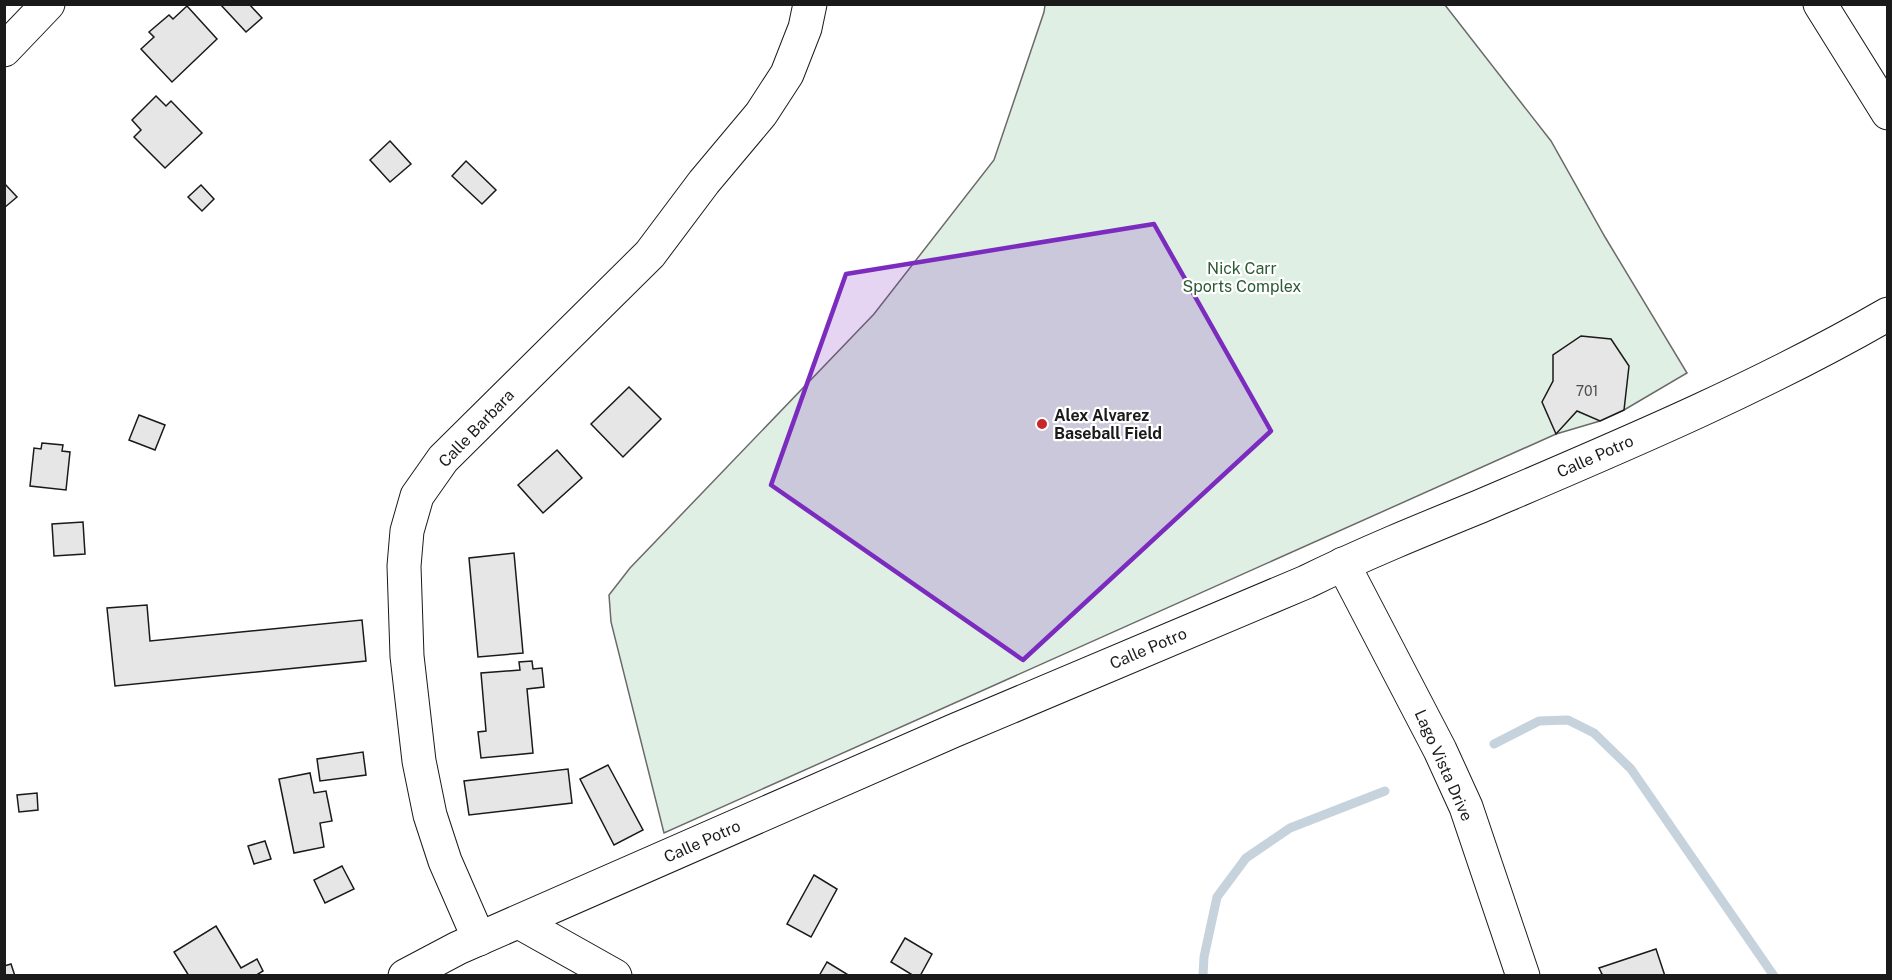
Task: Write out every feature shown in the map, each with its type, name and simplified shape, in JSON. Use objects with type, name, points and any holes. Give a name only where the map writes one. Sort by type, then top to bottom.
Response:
[{"type":"street","points":[[4,50],[48,4]]},
{"type":"street","name":"Calle Barbara","points":[[479,939],[445,861],[430,815],[419,761],[407,656],[404,566],[406,531],[417,496],[443,459],[650,254],[761,114],[787,74],[805,28],[810,4]]},
{"type":"street","points":[[1820,4],[1887,113]]},
{"type":"street","name":"Calle Potro","points":[[405,975],[458,948],[953,731],[1306,582],[1743,391],[1848,337],[1887,314]]},
{"type":"street","name":"Lago Vista Drive","points":[[1343,564],[1440,750],[1466,807],[1522,975]]},
{"type":"street","points":[[519,922],[615,975]]},
{"type":"highlighted area","points":[[1154,224],[1271,431],[1023,660],[771,485],[846,274]]},
{"type":"green space","name":"Nick Carr Sports Complex","points":[[1045,5],[1445,5],[1551,141],[1605,237],[1687,373],[1624,410],[1600,421],[1556,434],[664,833],[611,622],[609,595],[630,568],[874,314],[994,160]]},
{"type":"building","points":[[220,4],[249,4],[262,18],[246,32]]},
{"type":"building","points":[[187,6],[217,39],[172,82],[141,49],[154,37],[149,32],[169,15],[173,19]]},
{"type":"building","points":[[156,96],[166,106],[171,101],[202,133],[165,168],[134,137],[141,130],[132,120]]},
{"type":"building","points":[[390,141],[411,164],[390,182],[370,160]]},
{"type":"building","points":[[466,161],[496,190],[482,204],[452,176]]},
{"type":"building","points":[[4,183],[17,197],[4,208]]},
{"type":"building","points":[[201,185],[214,199],[202,211],[188,197]]},
{"type":"building","points":[[1581,336],[1611,339],[1629,366],[1624,410],[1600,421],[1577,411],[1556,434],[1542,402],[1553,381],[1553,355]]},
{"type":"building","points":[[629,387],[661,419],[623,457],[591,424]]},
{"type":"building","points":[[139,415],[165,425],[155,450],[129,440]]},
{"type":"building","points":[[42,443],[63,445],[62,451],[70,452],[66,490],[30,486],[34,448],[41,449]]},
{"type":"building","points":[[557,450],[582,478],[543,513],[518,485]]},
{"type":"building","points":[[83,522],[85,554],[54,556],[52,524]]},
{"type":"building","points":[[514,553],[523,653],[478,657],[469,558]]},
{"type":"building","points":[[147,605],[150,641],[362,620],[366,661],[115,686],[107,608]]},
{"type":"building","points":[[532,661],[533,669],[542,668],[544,687],[527,689],[533,753],[481,758],[478,732],[486,731],[481,673],[520,670],[519,662]]},
{"type":"building","points":[[363,752],[366,775],[320,781],[317,759]]},
{"type":"building","points":[[608,765],[643,830],[614,845],[580,779]]},
{"type":"building","points":[[568,769],[572,803],[469,815],[464,781]]},
{"type":"building","points":[[310,773],[314,793],[326,791],[332,821],[320,823],[324,847],[294,853],[279,779]]},
{"type":"building","points":[[37,793],[38,810],[19,812],[17,795]]},
{"type":"building","points":[[265,841],[271,859],[254,864],[248,846]]},
{"type":"building","points":[[342,866],[354,889],[325,903],[314,880]]},
{"type":"building","points":[[814,875],[837,889],[811,937],[787,924]]},
{"type":"building","points":[[216,926],[241,968],[257,959],[263,971],[255,976],[189,976],[174,952]]},
{"type":"building","points":[[905,938],[932,954],[920,976],[914,976],[891,962]]},
{"type":"building","points":[[1656,949],[1665,976],[1596,976],[1602,974],[1599,968]]},
{"type":"building","points":[[827,962],[850,976],[819,976]]},
{"type":"building","points":[[11,964],[15,976],[4,976],[4,966]]},
{"type":"waterway","points":[[1494,744],[1539,721],[1568,720],[1594,733],[1631,769],[1774,976]]},
{"type":"waterway","points":[[1203,976],[1204,957],[1217,897],[1246,858],[1290,828],[1385,791]]},
{"type":"place","name":"Alex Alvarez Baseball Field","points":[[1042,424]]}]
